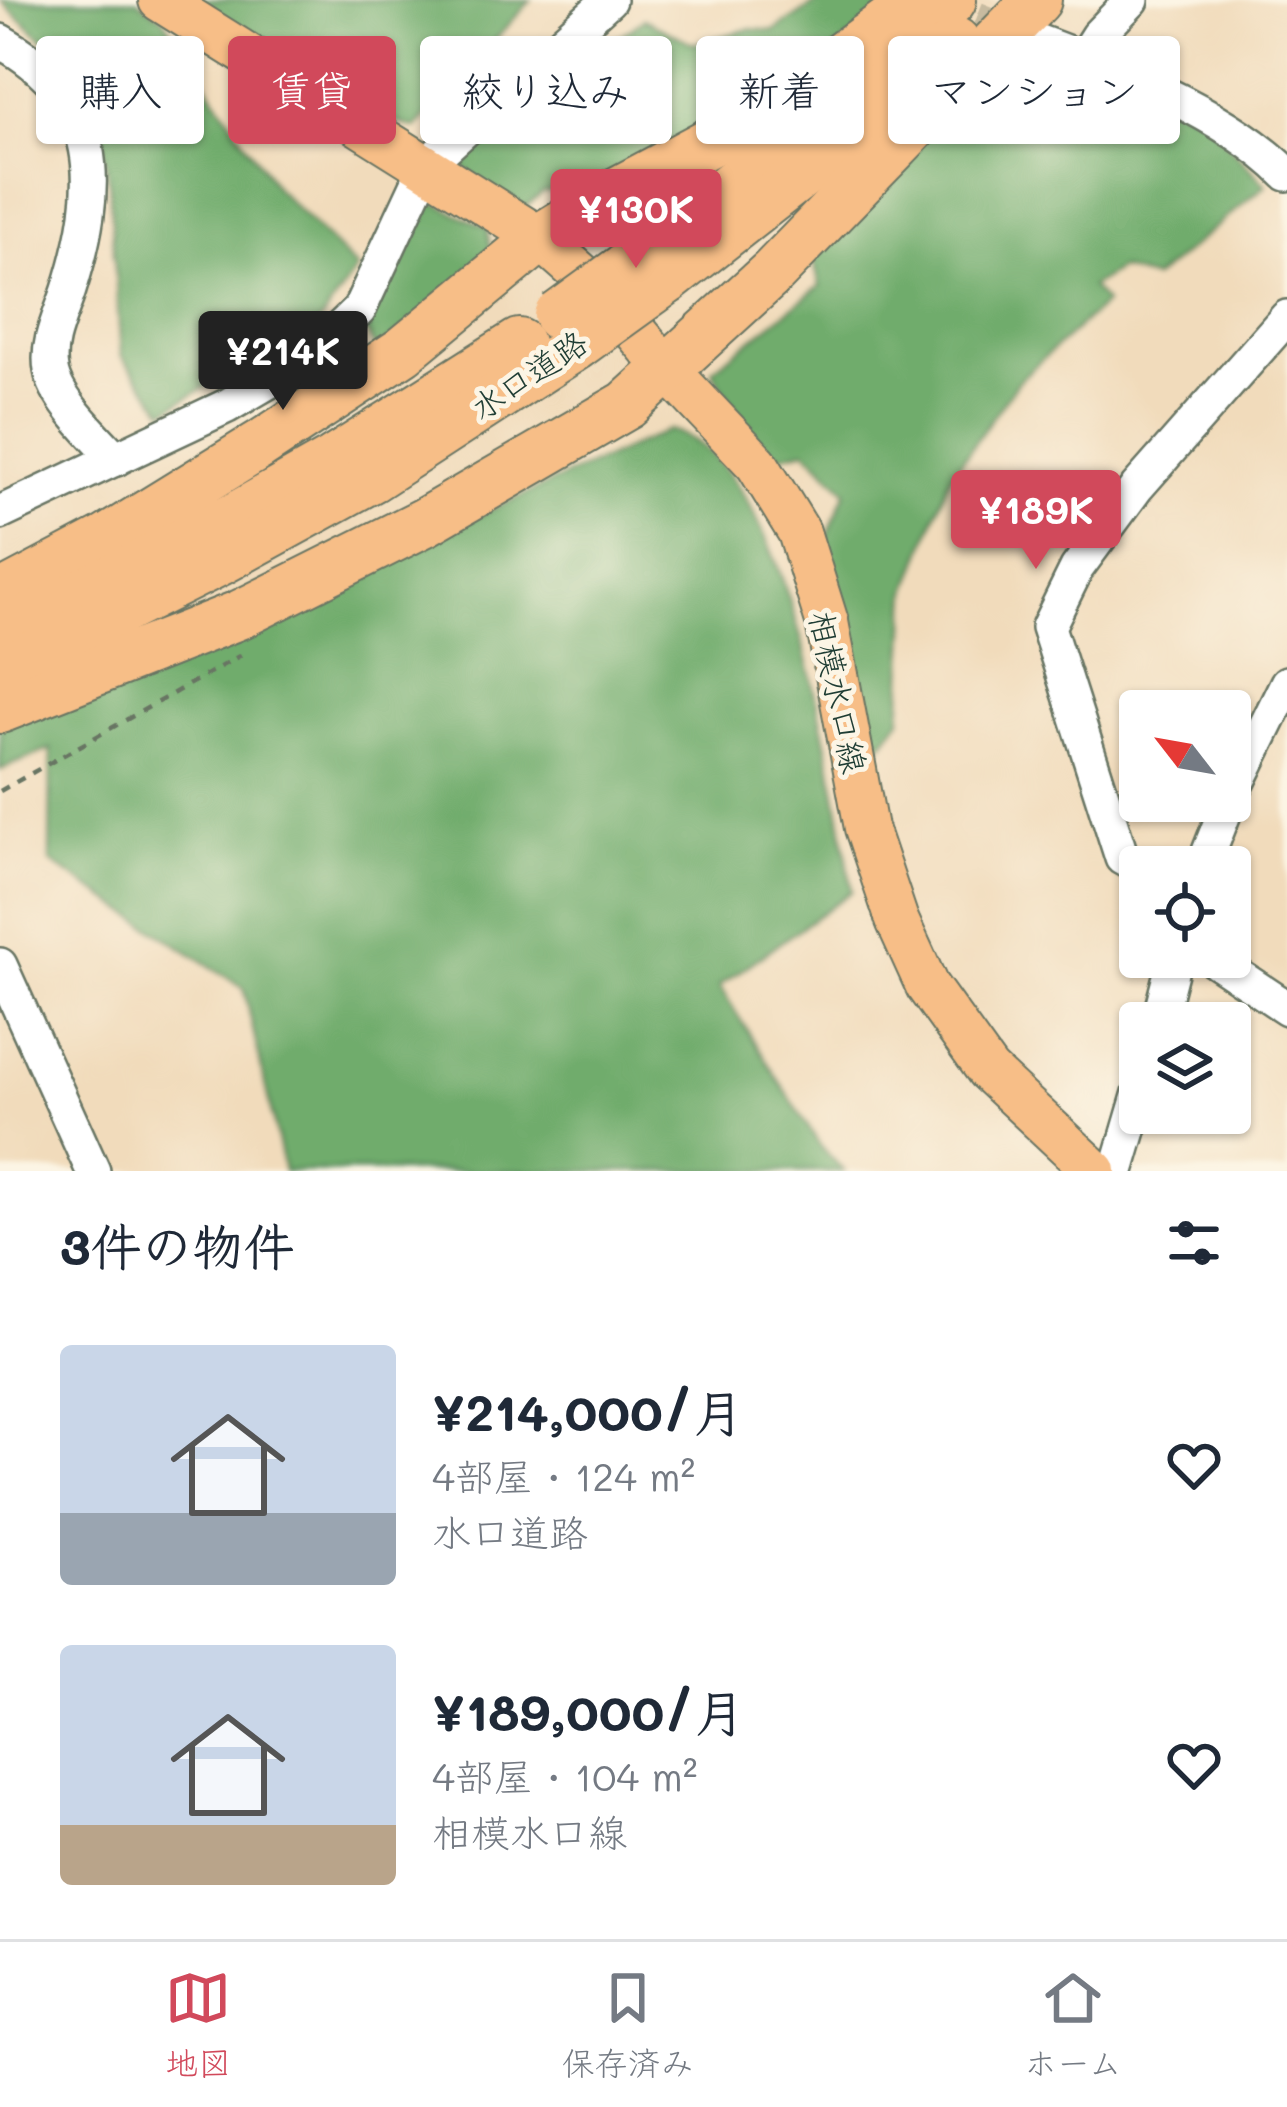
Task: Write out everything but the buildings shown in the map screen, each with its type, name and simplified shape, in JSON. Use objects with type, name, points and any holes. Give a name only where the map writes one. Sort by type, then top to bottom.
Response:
[{"type":"highway","points":[[0,596],[106,540],[404,351],[540,238],[764,113],[918,0]]},
{"type":"highway","name":"水口道路","points":[[654,268],[783,145],[952,0]]},
{"type":"highway","name":"水口道路","points":[[0,671],[203,570],[372,478],[654,268],[824,156],[1005,0]]},
{"type":"highway","points":[[0,709],[241,614],[425,522],[626,406],[1036,20]]},
{"type":"highway","name":"水口道路","points":[[0,633],[273,495],[411,412],[566,331]]},
{"type":"main road","name":"相模水口線","points":[[160,0],[540,238],[607,298],[757,464],[799,532],[827,622],[866,828],[897,920],[927,986],[988,1071],[1095,1171]]},
{"type":"street","points":[[0,513],[227,406],[309,358],[359,310],[427,164],[609,0]]},
{"type":"street","points":[[1097,36],[1132,0]]},
{"type":"street","points":[[0,41],[46,72],[79,115],[91,178],[82,238],[52,336],[51,372],[76,416],[116,459]]},
{"type":"street","points":[[1180,103],[1226,125],[1287,174]]},
{"type":"street","points":[[1119,849],[1048,627],[1077,568],[1136,487],[1287,317]]},
{"type":"street","points":[[1251,757],[1287,683]]},
{"type":"street","points":[[0,965],[93,1171]]},
{"type":"street","points":[[1242,978],[1287,1008]]},
{"type":"street","points":[[1117,1171],[1128,1134]]},
{"type":"green space","points":[[0,0],[137,0],[163,18],[175,36],[39,36]]},
{"type":"green space","points":[[189,0],[531,0],[499,36],[420,36],[420,124],[416,128],[396,122],[396,36],[247,36]]},
{"type":"green space","points":[[821,0],[871,0],[892,9],[854,36],[723,36],[749,29],[774,31]]},
{"type":"green space","points":[[644,19],[694,44],[696,134],[576,191],[543,192],[519,212],[448,156],[465,144],[672,144],[672,36],[620,36]]},
{"type":"green space","points":[[204,80],[228,116],[228,144],[247,144],[275,187],[357,269],[319,323],[165,410],[121,356],[103,144],[204,144]]},
{"type":"green space","points":[[1180,109],[1202,117],[1266,185],[1153,279],[1119,269],[1091,287],[1105,303],[1018,381],[949,479],[908,591],[901,719],[878,749],[858,726],[825,542],[846,491],[806,450],[764,459],[712,370],[820,286],[811,249],[913,144],[1180,144]]},
{"type":"green space","points":[[427,199],[487,228],[493,264],[376,350],[363,325]]},
{"type":"green space","points":[[669,430],[711,454],[746,499],[775,560],[818,706],[852,891],[719,986],[821,1147],[844,1171],[284,1171],[244,988],[50,862],[51,749],[0,770],[0,718],[240,622]]},
{"type":"tunnel","points":[[931,0],[1021,36]]}]
